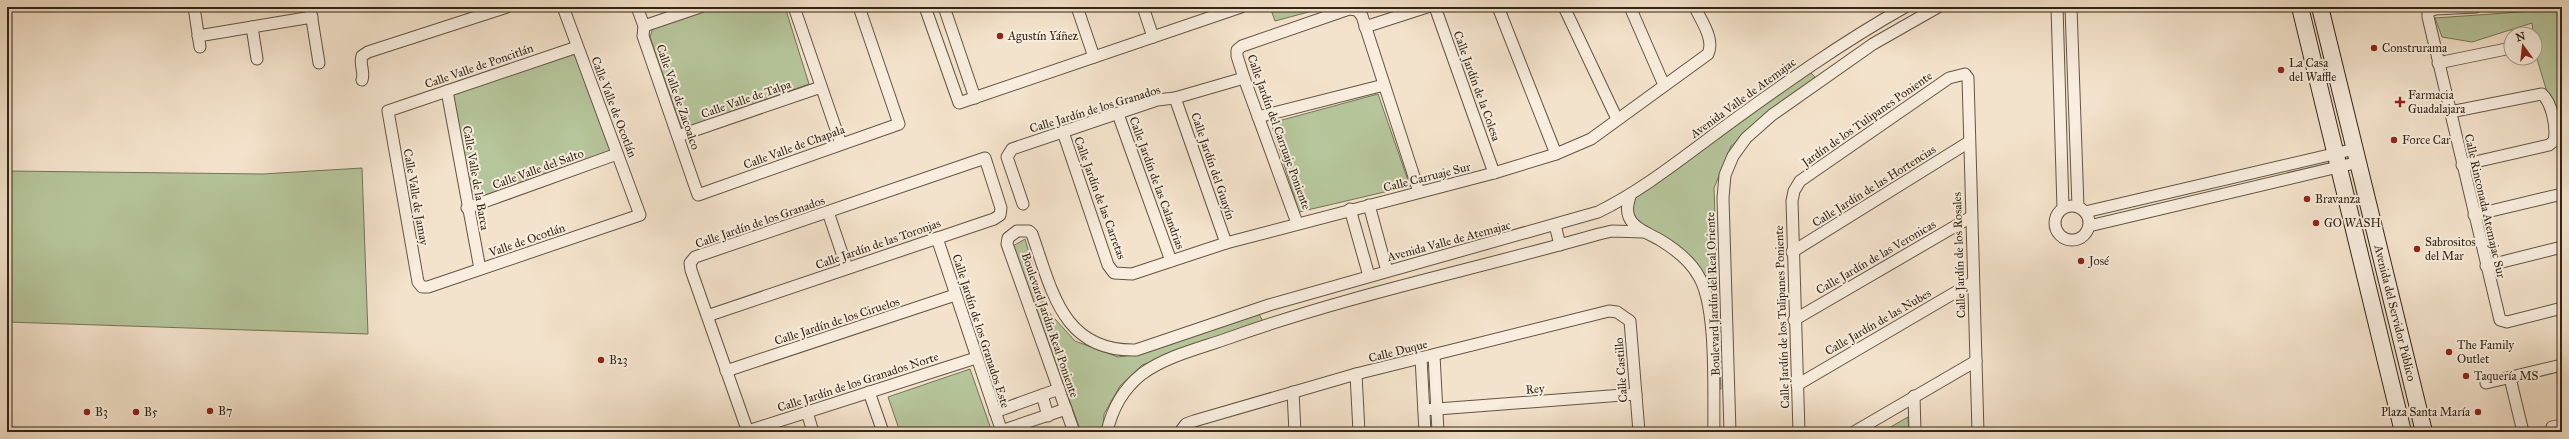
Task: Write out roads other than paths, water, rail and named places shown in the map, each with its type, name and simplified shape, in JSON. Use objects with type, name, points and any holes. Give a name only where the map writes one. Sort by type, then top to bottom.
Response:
[{"type":"street","points":[[194,7],[199,42],[311,12],[319,63]]},
{"type":"street","points":[[362,80],[363,76],[360,62],[362,56],[368,52],[507,7]]},
{"type":"street","name":"Calle Valle de Ocotlán","points":[[563,7],[640,215]]},
{"type":"street","name":"Calle Valle de Zacoalco","points":[[637,7],[644,26],[643,36],[698,195]]},
{"type":"street","points":[[644,26],[700,7]]},
{"type":"street","points":[[794,7],[841,144]]},
{"type":"street","name":"Calle Valle de Chapala","points":[[698,195],[899,124],[858,7]]},
{"type":"street","points":[[926,7],[959,103],[1153,36],[1211,11],[1241,7]]},
{"type":"street","points":[[944,7],[975,98]]},
{"type":"street","points":[[1077,7],[1094,57]]},
{"type":"street","points":[[1143,7],[1153,36]]},
{"type":"street","points":[[1419,192],[1365,28],[1426,7]]},
{"type":"street","name":"Calle Jardín de la Colesa","points":[[1435,7],[1494,173]]},
{"type":"street","points":[[1498,7],[1556,154]]},
{"type":"street","points":[[1564,7],[1617,119]]},
{"type":"street","points":[[1630,7],[1664,85]]},
{"type":"street","name":"Calle Carruaje Sur","points":[[1114,272],[1132,274],[1226,243],[1297,223],[1494,173],[1556,154],[1591,139],[1708,54],[1711,47],[1710,39],[1694,7]]},
{"type":"street","name":"Avenida Valle de Atemajac","points":[[1017,231],[1029,231],[1032,234],[1059,308],[1068,322],[1078,333],[1103,346],[1120,351],[1136,350],[1269,305],[1598,212],[1630,196],[1817,62],[1864,30],[1904,7]]},
{"type":"street","points":[[1817,62],[1827,77],[1873,44],[1938,7]]},
{"type":"street","points":[[2057,7],[2063,208],[2054,220],[2058,235],[2073,241],[2086,233],[2089,226],[2081,209],[2071,7]]},
{"type":"street","name":"Avenida del Servidor Público","points":[[2300,7],[2403,432]]},
{"type":"street","name":"Avenida del Servidor Público","points":[[2320,7],[2424,432]]},
{"type":"street","name":"Calle Rinconada Atemajac Sur","points":[[2476,7],[2435,8],[2428,12],[2438,63],[2486,266],[2503,322],[2562,308]]},
{"type":"street","name":"Calle Jardín del Carruaje Poniente","points":[[1297,223],[1244,78],[1237,56],[1237,50],[1242,46],[1349,9],[1357,10],[1365,28]]},
{"type":"street","points":[[252,27],[258,59]]},
{"type":"street","name":"Calle Valle de Poncitlán","points":[[388,110],[577,46]]},
{"type":"street","points":[[2438,63],[2503,50]]},
{"type":"street","name":"Jardín de los Tulipanes Poniente","points":[[1792,201],[1794,191],[1800,181],[1949,78],[1965,74],[1968,78]]},
{"type":"street","name":"Boulevard Jardín del Real Oriente","points":[[1730,432],[1723,198],[1725,175],[1733,156],[1746,138],[1772,115],[1827,77]]},
{"type":"street","name":"Calle Jardín de los Granados","points":[[1023,204],[1006,157],[1012,148],[1157,100],[1175,98],[1244,78]]},
{"type":"street","name":"Calle Jardín de los Rosales","points":[[1968,78],[1968,142],[1978,432]]},
{"type":"street","points":[[1258,117],[1384,85]]},
{"type":"street","name":"Calle Valle de Talpa","points":[[678,136],[821,87]]},
{"type":"street","name":"Calle Valle de la Barca","points":[[447,91],[467,208],[480,270]]},
{"type":"street","points":[[2450,112],[2542,94],[2547,99],[2556,134],[2554,141],[2549,145],[2462,164]]},
{"type":"street","name":"Calle Jardín del Guayín","points":[[1175,98],[1226,243]]},
{"type":"street","name":"Calle Valle de Jamay","points":[[388,110],[418,282],[422,287]]},
{"type":"street","name":"Calle Jardín de las Calandrias","points":[[1118,114],[1171,262]]},
{"type":"street","name":"Calle Jardín de las Carretas","points":[[1063,132],[1108,265],[1114,272]]},
{"type":"street","name":"Calle Jardín de las Hortencias","points":[[1792,252],[1968,142]]},
{"type":"street","name":"Calle Valle del Salto","points":[[467,208],[617,154]]},
{"type":"street","points":[[2089,226],[2357,155]]},
{"type":"street","name":"Calle Jardín de los Granados","points":[[748,432],[691,270],[690,263],[695,257],[985,158]]},
{"type":"street","name":"Calle Jardín de las Toronjas","points":[[707,316],[994,219],[1000,215],[1000,202],[985,158]]},
{"type":"street","points":[[2063,208],[2081,209],[2337,160]]},
{"type":"street","points":[[2474,215],[2562,194]]},
{"type":"street","name":"Boulevard Jardín del Real Oriente","points":[[1630,196],[1627,208],[1630,219],[1643,232],[1678,252],[1698,274],[1707,290],[1710,315],[1714,432]]},
{"type":"street","name":"Calle Jardín de los Tulipanes Poniente","points":[[1792,201],[1794,320],[1799,432]]},
{"type":"street","points":[[1369,205],[1388,271]]},
{"type":"street","points":[[1350,209],[1369,276]]},
{"type":"street","points":[[828,212],[847,268]]},
{"type":"street","name":"Valle de Ocotlán","points":[[422,287],[428,287],[480,270],[640,215]]},
{"type":"street","name":"Calle Jardín de las Veronicas","points":[[1794,320],[1971,217]]},
{"type":"street","points":[[1555,225],[1560,245]]},
{"type":"street","name":"Boulevard Jardín Real Poniente","points":[[1017,231],[1008,238],[1007,244],[1074,432]]},
{"type":"street","points":[[1107,432],[1111,415],[1131,383],[1157,366],[1276,321],[1612,231],[1643,232]]},
{"type":"street","name":"Calle Jardín de los Granados Este","points":[[937,238],[1001,432]]},
{"type":"street","points":[[1361,249],[1380,243]]},
{"type":"street","points":[[2486,266],[2562,247]]},
{"type":"street","name":"Calle Jardín de las Nubes","points":[[1797,385],[1973,282]]},
{"type":"street","name":"Calle Jardín de los Ciruelos","points":[[726,371],[955,295]]},
{"type":"street","points":[[1269,305],[1276,321]]},
{"type":"street","name":"Calle Duque","points":[[1183,428],[1293,392],[1356,374],[1601,313],[1617,312]]},
{"type":"street","name":"Calle Castillo","points":[[1617,312],[1630,321],[1639,432]]},
{"type":"street","points":[[1434,355],[1438,432]]},
{"type":"street","name":"Calle Jardín de los Granados Norte","points":[[748,432],[976,358]]},
{"type":"street","points":[[1421,358],[1425,432]]},
{"type":"street","points":[[1854,432],[1976,361]]},
{"type":"street","points":[[2486,383],[2562,365]]},
{"type":"street","points":[[1356,374],[1359,432]]},
{"type":"street","points":[[2510,378],[2523,432]]},
{"type":"street","points":[[995,412],[1059,389]]},
{"type":"street","points":[[869,392],[883,432]]},
{"type":"street","points":[[1293,392],[1295,432]]},
{"type":"street","points":[[1713,393],[1729,394]]},
{"type":"street","name":"Rey","points":[[1424,410],[1636,394]]},
{"type":"street","points":[[1042,395],[1048,416]]},
{"type":"street","points":[[1914,396],[1915,432]]},
{"type":"street","points":[[1001,432],[1066,409]]},
{"type":"street","points":[[807,412],[813,432]]},
{"type":"place","name":"Agustín Yáñez","points":[[1000,36]]},
{"type":"place","name":"Construrama","points":[[2374,48]]},
{"type":"place","name":"La Casa del Waffle","points":[[2281,70]]},
{"type":"place","name":"Farmacia Guadalajara","points":[[2400,102]]},
{"type":"place","name":"Force Car","points":[[2394,140]]},
{"type":"place","name":"Bravanza","points":[[2307,199]]},
{"type":"place","name":"GO WASH","points":[[2316,223]]},
{"type":"place","name":"Sabrositos del Mar","points":[[2417,249]]},
{"type":"place","name":"José","points":[[2081,261]]},
{"type":"place","name":"The Family Outlet","points":[[2449,352]]},
{"type":"place","name":"B23","points":[[601,360]]},
{"type":"place","name":"Taquería MS","points":[[2466,376]]},
{"type":"place","name":"B7","points":[[210,411]]},
{"type":"place","name":"B3","points":[[87,412]]},
{"type":"place","name":"B5","points":[[136,412]]},
{"type":"place","name":"Plaza Santa María","points":[[2478,412]]}]
